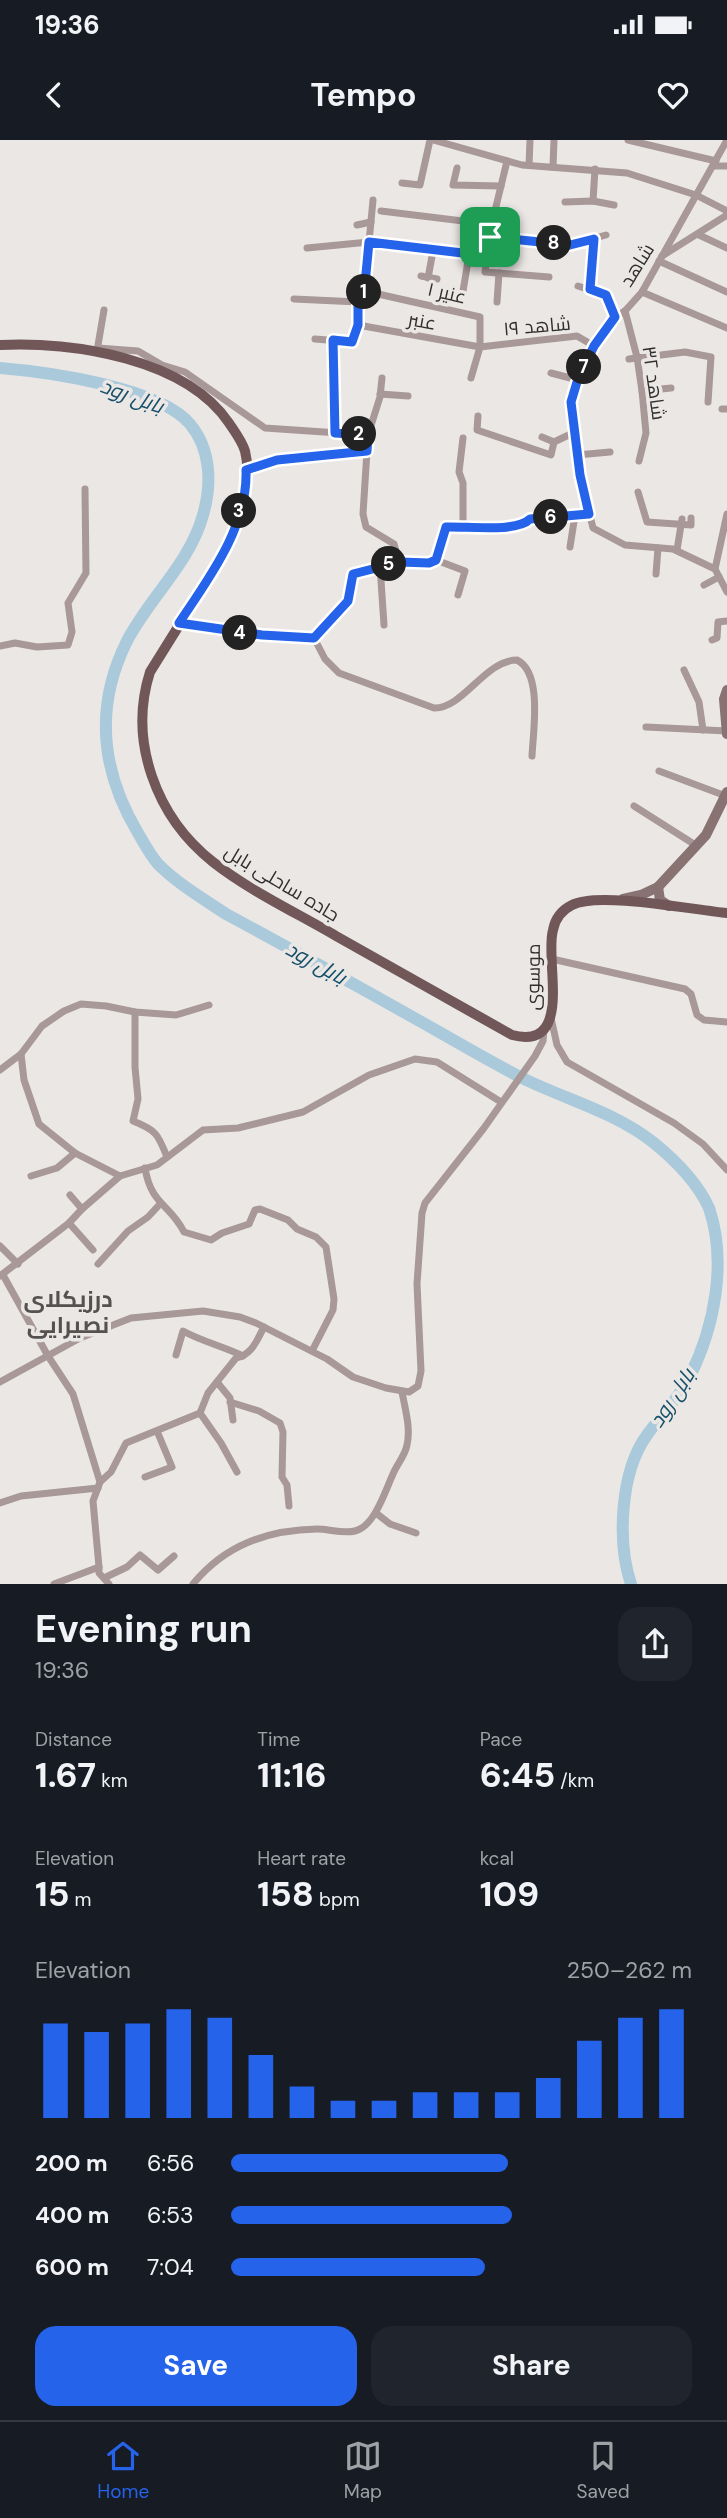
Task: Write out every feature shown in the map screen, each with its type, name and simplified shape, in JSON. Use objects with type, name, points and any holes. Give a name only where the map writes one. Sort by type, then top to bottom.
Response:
[{"type":"main road","name":"جاده ساحلی بابل","points":[[0,345],[32,344],[97,350],[177,377],[219,408],[245,452],[243,494],[234,531],[226,550],[150,672],[144,691],[141,719],[143,748],[159,794],[181,830],[213,862],[247,885],[513,1035],[529,1036],[544,1028]]},
{"type":"main road","points":[[727,690],[724,699],[727,732]]},
{"type":"main road","points":[[610,901],[641,895],[658,887],[697,846],[715,820],[726,794]]},
{"type":"main road","points":[[658,887],[660,900],[669,907]]},
{"type":"main road","name":"موسوی","points":[[544,1028],[551,1018],[553,1006],[552,933],[563,912],[579,902],[610,901],[727,913]]},
{"type":"street","points":[[402,183],[419,185],[432,140],[529,165],[627,173],[696,195],[727,213],[661,259]]},
{"type":"street","points":[[529,165],[530,140]]},
{"type":"street","points":[[553,167],[554,140]]},
{"type":"street","points":[[628,140],[727,166]]},
{"type":"street","name":"شاهد","points":[[575,432],[571,402],[594,346],[615,317],[625,311],[642,292],[727,140]]},
{"type":"street","points":[[507,161],[492,222],[485,272],[549,277]]},
{"type":"street","points":[[457,168],[453,185],[501,186]]},
{"type":"street","points":[[593,201],[595,169]]},
{"type":"street","points":[[315,339],[352,342],[358,325],[358,302],[364,295],[373,200]]},
{"type":"street","points":[[565,202],[593,201],[614,205]]},
{"type":"street","points":[[381,211],[492,222],[512,227]]},
{"type":"street","points":[[357,225],[371,222]]},
{"type":"street","points":[[490,237],[570,245],[606,235]]},
{"type":"street","points":[[699,235],[727,248]]},
{"type":"street","points":[[590,289],[594,239]]},
{"type":"street","points":[[307,248],[369,242],[488,256]]},
{"type":"street","points":[[433,251],[424,277],[437,279]]},
{"type":"street","points":[[463,291],[468,255]]},
{"type":"street","points":[[661,259],[727,292]]},
{"type":"street","points":[[497,302],[499,273]]},
{"type":"street","points":[[578,286],[606,295],[615,317]]},
{"type":"street","points":[[642,292],[727,328]]},
{"type":"street","name":"عنیر ۱","points":[[378,294],[480,317],[480,347]]},
{"type":"street","points":[[294,299],[358,302]]},
{"type":"street","points":[[104,310],[97,350],[138,351],[162,365],[185,372],[265,428],[368,435]]},
{"type":"street","name":"شاهد ۳۲","points":[[625,311],[642,391],[646,433],[639,461]]},
{"type":"street","name":"عنبر","points":[[358,325],[480,347]]},
{"type":"street","name":"شاهد ۱۹","points":[[480,347],[577,336],[594,346]]},
{"type":"street","points":[[333,340],[335,433]]},
{"type":"street","points":[[471,378],[480,347]]},
{"type":"street","points":[[633,358],[685,352],[711,357],[708,402]]},
{"type":"street","points":[[551,373],[578,380]]},
{"type":"street","points":[[382,378],[368,435],[363,514],[366,527],[394,544],[400,562]]},
{"type":"street","points":[[642,391],[671,388]]},
{"type":"street","points":[[380,394],[408,396]]},
{"type":"street","points":[[478,416],[477,430],[551,456],[555,442],[575,432],[593,528],[625,545],[677,550],[717,573],[727,592]]},
{"type":"street","points":[[542,437],[555,442]]},
{"type":"street","points":[[463,438],[458,472],[463,483],[463,526]]},
{"type":"street","points":[[246,470],[277,460],[367,451]]},
{"type":"street","points":[[578,455],[610,452]]},
{"type":"street","points":[[0,646],[15,643],[37,647],[68,645],[72,632],[68,603],[86,573],[85,489]]},
{"type":"street","points":[[638,492],[648,523],[681,521],[691,525],[691,518]]},
{"type":"street","points":[[436,560],[446,527],[500,528],[525,524],[530,519],[589,514]]},
{"type":"street","points":[[704,585],[717,573],[727,514]]},
{"type":"street","points":[[570,547],[575,515]]},
{"type":"street","points":[[677,550],[681,521]]},
{"type":"street","points":[[656,574],[658,548]]},
{"type":"street","points":[[314,638],[348,601],[353,574],[400,562],[429,563],[436,560],[465,571],[458,595]]},
{"type":"street","points":[[380,566],[384,625]]},
{"type":"street","points":[[712,640],[718,638],[718,622],[727,621]]},
{"type":"street","points":[[179,623],[262,635],[314,638]]},
{"type":"street","points":[[314,638],[326,659],[339,673],[439,709],[503,663],[513,660],[522,662],[530,673],[534,696],[532,756]]},
{"type":"street","points":[[684,670],[699,702],[703,730]]},
{"type":"street","points":[[646,727],[727,732]]},
{"type":"street","points":[[659,771],[726,794]]},
{"type":"street","points":[[634,806],[697,846]]},
{"type":"street","points":[[552,958],[685,989],[691,994],[697,1015],[704,1020],[727,1022]]},
{"type":"street","points":[[0,1070],[21,1054],[42,1026],[64,1011],[81,1004],[176,1015],[209,1004]]},
{"type":"street","points":[[135,1012],[138,1099],[133,1121],[159,1135],[167,1157]]},
{"type":"street","points":[[551,1018],[557,1045],[567,1062],[674,1123],[703,1144],[727,1170]]},
{"type":"street","points":[[0,1382],[80,1338],[131,1318],[203,1311],[240,1317],[312,1351],[354,1377],[409,1392],[418,1386],[421,1371],[417,1284],[425,1203],[535,1056],[543,1041],[544,1028]]},
{"type":"street","points":[[21,1054],[24,1080],[39,1124],[75,1153],[120,1176]]},
{"type":"street","points":[[99,1485],[73,1394],[1,1275],[69,1223],[120,1176],[158,1164],[203,1130],[238,1128],[303,1112],[369,1075],[415,1059],[437,1062],[502,1102]]},
{"type":"street","points":[[31,1176],[57,1168],[75,1153]]},
{"type":"street","points":[[145,1168],[148,1184],[160,1204],[179,1222],[184,1233],[211,1240],[222,1233],[249,1224],[255,1210],[260,1209],[288,1220],[297,1229],[316,1237],[326,1247],[334,1298],[333,1310],[312,1351]]},
{"type":"street","points":[[70,1195],[82,1209]]},
{"type":"street","points":[[97,1264],[128,1231],[148,1217],[160,1204]]},
{"type":"street","points":[[69,1223],[93,1250]]},
{"type":"street","points":[[0,1246],[18,1264]]},
{"type":"street","points":[[174,1556],[158,1570],[140,1555],[106,1581],[99,1573],[93,1501],[99,1485],[111,1472],[126,1443],[200,1413],[208,1393],[236,1358],[249,1352],[264,1327]]},
{"type":"street","points":[[176,1355],[183,1331],[199,1340],[223,1346],[244,1356]]},
{"type":"street","points":[[217,1381],[230,1402],[233,1420]]},
{"type":"street","points":[[193,1584],[209,1565],[230,1550],[260,1538],[304,1530],[353,1532],[361,1529],[376,1513],[407,1444],[408,1429],[402,1392]]},
{"type":"street","points":[[230,1402],[259,1411],[280,1423],[283,1432],[282,1477],[287,1486],[289,1506]]},
{"type":"street","points":[[200,1413],[237,1472]]},
{"type":"street","points":[[145,1477],[172,1467],[157,1431]]},
{"type":"street","points":[[0,1503],[21,1496],[99,1485]]},
{"type":"street","points":[[376,1513],[390,1524],[416,1533]]},
{"type":"street","points":[[54,1584],[99,1567]]},
{"type":"waterway","name":"بابل رود","points":[[0,368],[73,378],[129,391],[154,400],[175,411],[190,424],[206,456],[208,491],[197,532],[179,565],[127,641],[116,666],[106,714],[106,738],[116,786],[138,833],[158,864],[226,914],[510,1072],[639,1132],[678,1165],[709,1208],[717,1250],[716,1293],[712,1315],[699,1357],[686,1384],[647,1435],[631,1468],[626,1487],[623,1528],[631,1584]]},
{"type":"district","name":"درزیکلای نصیرایی","points":[[68,1312]]},
{"type":"route","points":[[490,237],[570,245],[594,239],[590,289],[606,295],[615,317],[594,346],[571,402],[580,475],[589,514],[530,519],[525,524],[500,528],[446,527],[436,560],[429,563],[400,562],[353,574],[348,601],[314,638],[262,635],[179,623],[226,550],[234,531],[246,481],[246,470],[277,460],[367,451],[368,435],[335,433],[333,340],[352,342],[358,325],[358,302],[364,295],[369,242],[488,256],[490,237]]}]
